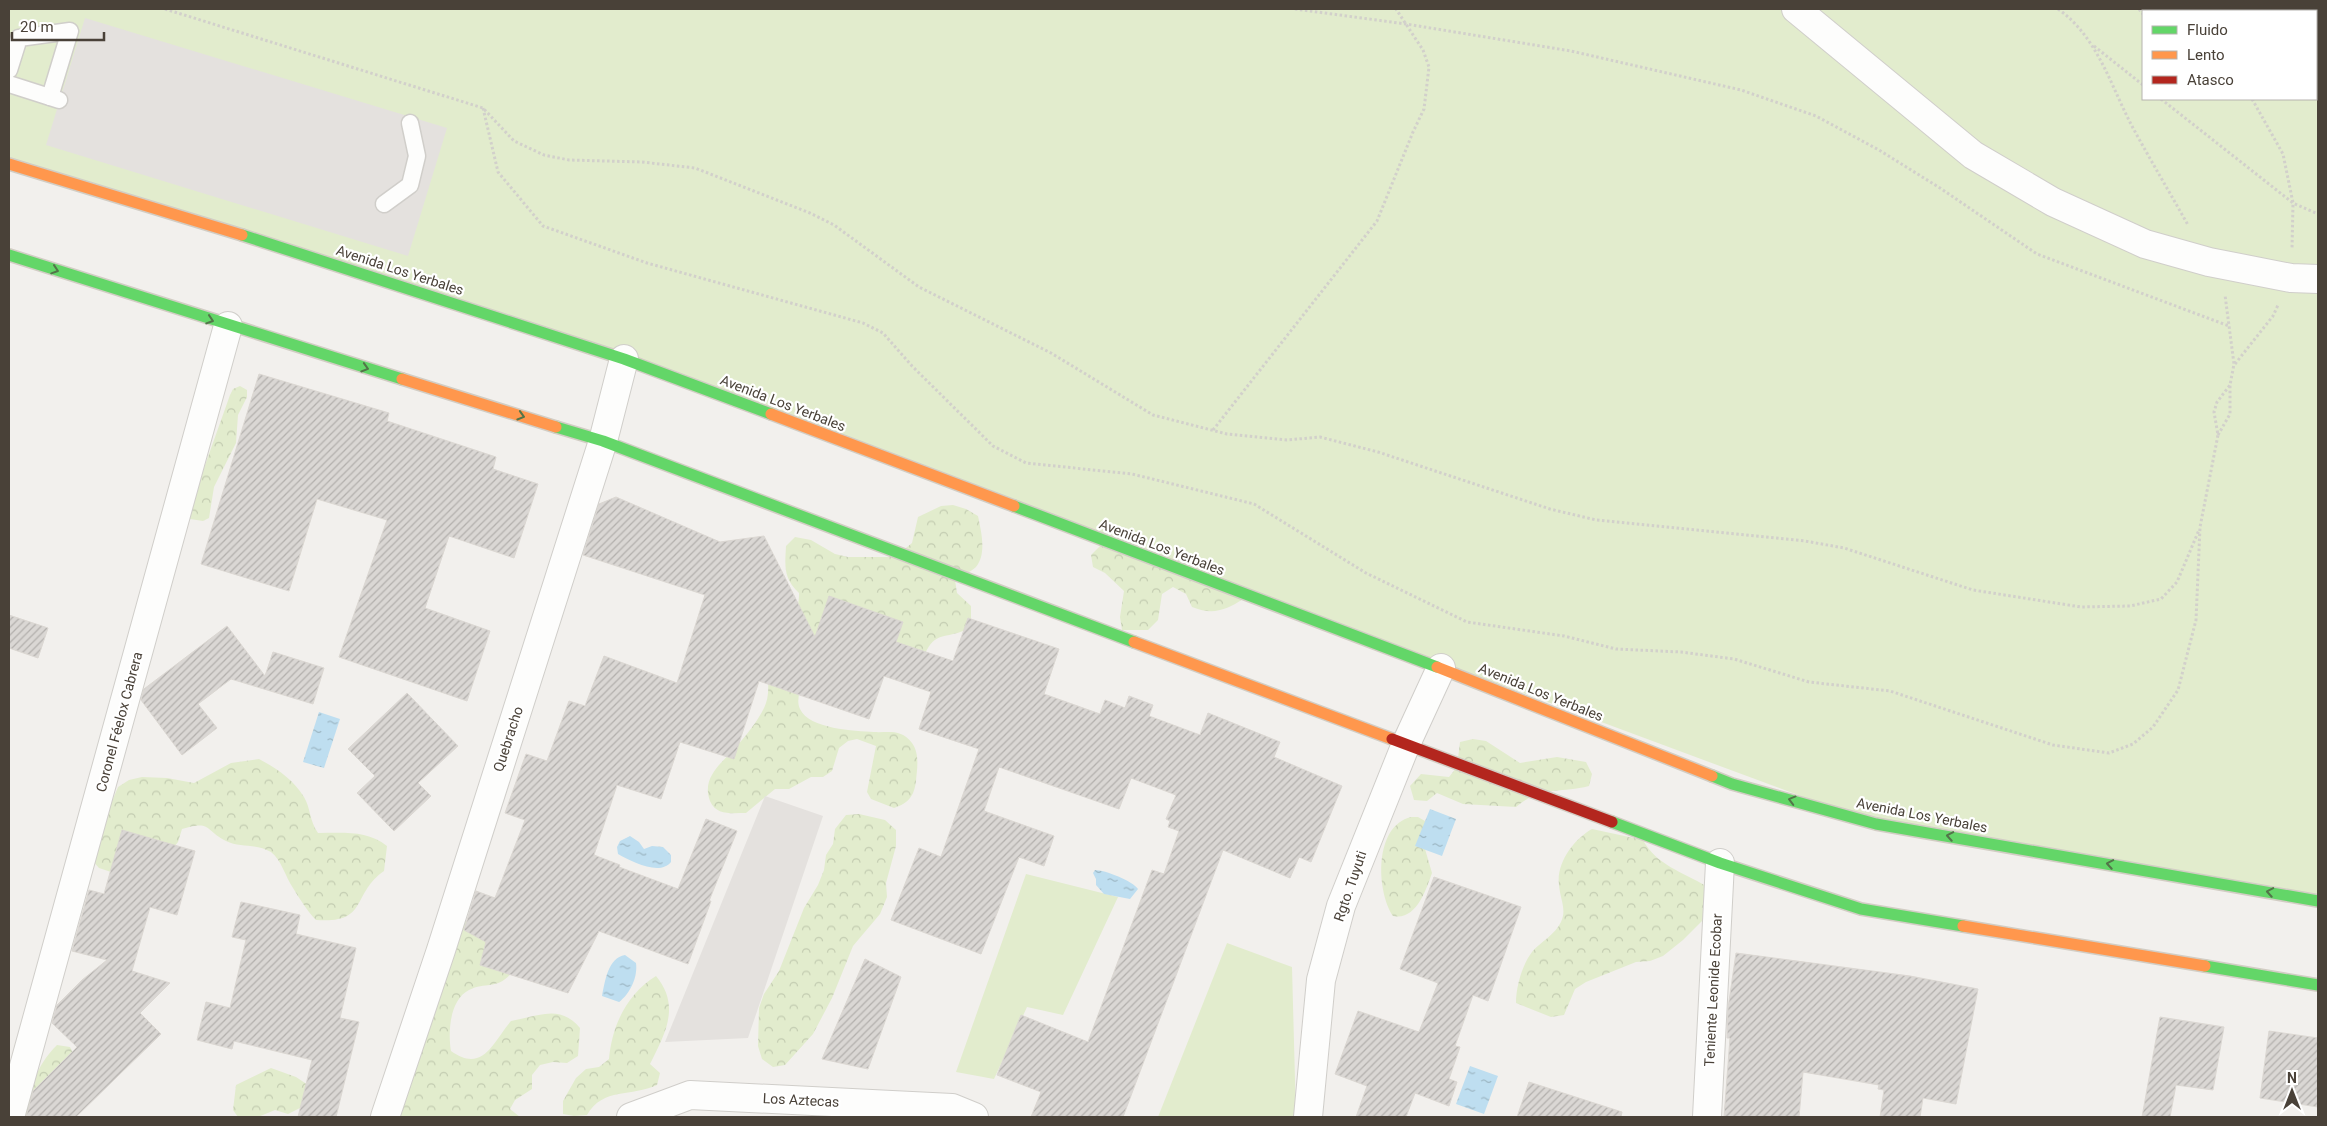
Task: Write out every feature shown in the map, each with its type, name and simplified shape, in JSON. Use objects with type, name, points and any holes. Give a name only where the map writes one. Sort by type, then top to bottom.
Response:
[{"type":"street","points":[[1796,9],[1973,155],[2053,202],[2136,240],[2209,262],[2291,278],[2318,279]]},
{"type":"street","name":"Avenida Los Yerbales","points":[[9,164],[265,242],[624,359],[1441,668],[1732,784],[1876,824],[2318,901]]},
{"type":"street","points":[[9,255],[228,326],[603,441],[1720,863],[1861,910],[2318,985]]},
{"type":"street","name":"Coronel Féelox Cabrera","points":[[10,1117],[228,326]]},
{"type":"street","name":"Quebracho","points":[[385,1117],[441,950],[603,441],[624,359]]},
{"type":"street","name":"Rgto. Tuyuti","points":[[1308,1117],[1320,980],[1341,906],[1406,744],[1441,668]]},
{"type":"street","name":"Teniente Leonide Ecobar","points":[[1707,1117],[1720,863]]},
{"type":"street","name":"Los Aztecas","points":[[630,1117],[690,1095],[952,1108],[974,1117]]},
{"type":"lane","points":[[9,70],[20,38],[70,31],[55,99],[9,84]]},
{"type":"lane","points":[[384,204],[410,185],[417,156],[410,123]]},
{"type":"path","points":[[165,9],[483,108],[514,141],[544,155],[569,160],[642,162],[696,168],[810,213],[834,225],[919,286],[1050,354],[1153,415],[1227,434],[1287,440],[1320,437],[1378,452],[1550,509],[1596,520],[1805,541],[1844,548],[1973,590],[2081,607],[2130,606],[2160,599],[2177,582],[2200,527]]},
{"type":"path","points":[[1295,9],[1406,24],[1571,51],[1741,90],[1816,116],[1886,154],[2037,254],[2229,326]]},
{"type":"path","points":[[1213,430],[1377,221],[1424,109],[1429,67],[1423,50],[1396,9]]},
{"type":"path","points":[[2058,9],[2068,16],[2092,44],[2142,84]]},
{"type":"path","points":[[483,108],[498,172],[543,226],[647,263],[863,323],[883,333],[912,366],[993,446],[1026,463],[1132,474],[1254,504],[1366,573],[1467,622],[1564,636],[1616,650],[1681,652],[1734,659],[1809,682],[1890,691],[2053,745],[2109,754],[2133,744],[2153,727],[2178,690],[2196,620],[2200,527],[2218,435],[2230,414],[2230,385],[2234,364],[2224,291],[2132,128],[2092,44]]},
{"type":"path","points":[[2162,100],[2293,203],[2318,214]]},
{"type":"path","points":[[2234,364],[2273,316],[2291,278],[2293,203],[2283,154],[2253,100]]},
{"type":"path","points":[[2218,435],[2214,412],[2217,402],[2230,385]]},
{"type":"green space","points":[[9,9],[2318,9],[2318,901],[1876,824],[624,359],[9,165]]},
{"type":"green space","points":[[240,386],[247,390],[247,397],[238,415],[236,443],[214,487],[209,518],[203,521],[190,519],[188,513],[230,395],[233,389]]},
{"type":"green space","points":[[953,505],[966,509],[978,516],[982,535],[981,556],[976,567],[955,580],[957,593],[971,606],[971,618],[965,630],[937,639],[925,654],[802,683],[799,696],[798,703],[805,716],[822,725],[856,731],[894,732],[908,738],[915,747],[917,762],[915,786],[910,798],[894,808],[871,799],[867,792],[876,746],[857,739],[848,741],[839,748],[832,771],[823,777],[811,777],[789,789],[775,789],[746,813],[725,813],[716,809],[710,801],[708,785],[714,771],[748,732],[764,708],[767,699],[768,670],[772,656],[796,612],[799,593],[790,582],[786,571],[786,546],[795,537],[811,540],[835,554],[848,557],[895,557],[912,543],[918,517],[941,506]]},
{"type":"green space","points":[[1100,546],[1243,599],[1224,609],[1206,611],[1192,607],[1186,594],[1173,587],[1162,594],[1158,620],[1148,630],[1122,630],[1120,617],[1124,591],[1105,573],[1093,567],[1091,555]]},
{"type":"green space","points":[[1473,739],[1486,741],[1520,763],[1557,757],[1586,762],[1592,774],[1589,786],[1543,793],[1525,800],[1516,807],[1463,804],[1437,793],[1427,801],[1414,800],[1410,786],[1421,774],[1449,777],[1457,767],[1460,742]]},
{"type":"green space","points":[[259,759],[284,775],[300,791],[306,801],[313,824],[318,833],[363,835],[371,837],[387,846],[384,871],[367,889],[358,906],[344,917],[333,920],[316,920],[290,884],[275,855],[259,847],[226,841],[203,826],[192,826],[182,829],[178,842],[170,852],[111,872],[99,868],[91,859],[104,811],[113,799],[118,787],[129,780],[142,777],[167,778],[194,783],[231,763]]},
{"type":"green space","points":[[859,814],[885,820],[896,830],[896,846],[886,883],[887,897],[880,914],[853,946],[832,998],[813,1034],[785,1065],[773,1067],[762,1059],[758,1046],[759,1008],[764,994],[779,971],[804,908],[818,885],[824,870],[826,855],[833,844],[835,829],[846,815]]},
{"type":"green space","points":[[1411,817],[1418,817],[1425,821],[1425,849],[1432,873],[1427,888],[1414,909],[1408,914],[1393,916],[1383,891],[1381,876],[1382,860],[1390,833],[1399,823]]},
{"type":"green space","points":[[1592,829],[1643,840],[1648,849],[1663,862],[1706,886],[1710,913],[1683,940],[1663,956],[1650,961],[1636,962],[1586,982],[1575,989],[1564,1015],[1551,1017],[1516,1003],[1518,983],[1525,963],[1532,952],[1555,931],[1563,917],[1559,877],[1563,860],[1573,845]]},
{"type":"green space","points":[[1026,874],[1118,897],[1063,1015],[1027,1007],[994,1079],[956,1072]]},
{"type":"green space","points":[[460,920],[474,922],[514,970],[503,981],[475,987],[462,995],[457,1001],[451,1018],[451,1051],[471,1059],[479,1057],[493,1046],[511,1021],[540,1015],[557,1014],[565,1016],[580,1028],[578,1056],[567,1063],[553,1062],[540,1065],[532,1075],[532,1089],[515,1100],[510,1109],[520,1117],[379,1117],[425,971],[427,944],[439,938]]},
{"type":"green space","points":[[1227,943],[1292,967],[1296,1117],[1158,1117]]},
{"type":"green space","points":[[656,976],[664,987],[669,1009],[665,1031],[650,1064],[660,1073],[657,1085],[647,1089],[610,1096],[601,1100],[587,1115],[574,1116],[563,1114],[563,1101],[576,1078],[586,1069],[599,1067],[609,1059],[614,1034],[629,1001],[646,983]]},
{"type":"green space","points":[[57,1045],[70,1047],[76,1062],[80,1082],[80,1101],[77,1117],[24,1117],[35,1078],[44,1061]]},
{"type":"green space","points":[[271,1068],[296,1077],[308,1085],[310,1103],[288,1114],[275,1110],[258,1117],[238,1117],[233,1110],[236,1085]]},
{"type":"shaded area","points":[[85,18],[447,128],[408,256],[46,145]]},
{"type":"shaded area","points":[[765,796],[823,816],[748,1038],[665,1042]]},
{"type":"water","points":[[319,712],[340,719],[324,768],[303,762]]},
{"type":"water","points":[[1430,809],[1456,819],[1442,856],[1415,846]]},
{"type":"water","points":[[630,836],[639,842],[644,849],[652,846],[663,847],[671,855],[671,862],[660,868],[653,868],[638,864],[618,854],[617,847],[620,841]]},
{"type":"water","points":[[1095,870],[1118,876],[1138,889],[1130,899],[1104,894],[1096,885],[1093,873]]},
{"type":"water","points":[[625,955],[636,963],[636,974],[630,990],[619,1002],[602,996],[611,965],[619,957]]},
{"type":"water","points":[[1470,1066],[1498,1076],[1484,1114],[1456,1104]]},
{"type":"building","points":[[259,374],[389,413],[387,421],[496,457],[493,469],[538,484],[514,558],[449,536],[425,608],[490,631],[467,701],[339,657],[387,520],[317,499],[289,591],[201,564]]},
{"type":"building","points":[[616,497],[720,542],[764,536],[815,637],[829,596],[903,622],[896,642],[953,661],[968,618],[1059,649],[1044,694],[1100,714],[1105,700],[1125,708],[1129,696],[1153,705],[1149,716],[1200,735],[1208,713],[1280,742],[1274,757],[1342,786],[1311,862],[1299,857],[1290,878],[1223,850],[1123,1117],[1031,1117],[1041,1092],[997,1075],[1021,1015],[1088,1042],[1152,870],[1164,874],[1179,831],[1168,827],[1170,821],[1166,819],[1176,795],[1131,778],[1119,809],[999,767],[984,811],[1054,836],[1044,866],[1019,857],[981,954],[891,920],[919,848],[941,857],[979,749],[919,729],[931,692],[884,676],[869,719],[759,681],[734,759],[680,742],[661,799],[617,785],[594,855],[620,865],[619,867],[678,889],[706,819],[737,831],[709,901],[711,901],[688,964],[599,931],[568,993],[480,965],[486,942],[464,930],[476,891],[495,898],[525,820],[505,813],[526,754],[547,761],[569,701],[585,706],[604,656],[677,683],[705,595],[583,555],[599,504]]},
{"type":"building","points":[[9,615],[48,628],[38,658],[9,648]]},
{"type":"building","points":[[227,626],[265,676],[273,652],[324,668],[313,704],[231,679],[198,704],[217,728],[182,755],[141,700],[144,689]]},
{"type":"building","points":[[407,693],[458,746],[418,783],[431,796],[394,831],[357,793],[375,776],[348,749]]},
{"type":"building","points":[[122,830],[195,851],[177,915],[150,907],[132,971],[170,983],[140,1013],[161,1034],[76,1117],[26,1117],[33,1091],[77,1047],[52,1023],[57,1005],[82,980],[107,960],[72,951],[89,890],[104,894]]},
{"type":"building","points":[[1434,877],[1521,907],[1488,1001],[1473,995],[1455,1046],[1460,1047],[1449,1079],[1457,1082],[1449,1106],[1415,1093],[1406,1117],[1356,1117],[1367,1086],[1335,1074],[1358,1011],[1419,1032],[1438,983],[1400,969]]},
{"type":"building","points":[[241,902],[300,915],[296,934],[356,948],[340,1018],[359,1022],[336,1117],[298,1117],[312,1060],[234,1041],[232,1049],[197,1040],[206,1002],[230,1008],[246,940],[232,937]]},
{"type":"building","points":[[1736,953],[1910,976],[1978,989],[1956,1104],[1923,1098],[1920,1117],[1880,1117],[1884,1090],[1878,1089],[1879,1085],[1803,1072],[1799,1117],[1724,1117],[1730,1038],[1727,1038],[1728,1008]]},
{"type":"building","points":[[865,959],[901,977],[868,1069],[822,1059]]},
{"type":"building","points":[[2160,1017],[2224,1027],[2213,1090],[2176,1085],[2170,1117],[2142,1117]]},
{"type":"building","points":[[2269,1031],[2318,1038],[2318,1107],[2260,1098]]},
{"type":"building","points":[[1529,1082],[1622,1112],[1621,1117],[1517,1117]]},
{"type":"traffic: fast","points":[[242,235],[624,359],[771,414]]},
{"type":"traffic: fast","points":[[9,255],[402,379]]},
{"type":"traffic: fast","points":[[556,427],[603,441],[1134,642]]},
{"type":"traffic: fast","points":[[1014,506],[1437,667]]},
{"type":"traffic: fast","points":[[1712,776],[1732,784],[1876,824],[2318,901]]},
{"type":"traffic: fast","points":[[1612,822],[1720,863],[1861,909],[1963,926]]},
{"type":"traffic: fast","points":[[2205,966],[2318,985]]},
{"type":"traffic: slow","points":[[9,164],[242,235]]},
{"type":"traffic: slow","points":[[402,379],[556,427]]},
{"type":"traffic: slow","points":[[771,414],[1014,506]]},
{"type":"traffic: slow","points":[[1134,642],[1392,739]]},
{"type":"traffic: slow","points":[[1437,667],[1712,776]]},
{"type":"traffic: slow","points":[[1963,926],[2205,966]]},
{"type":"traffic: jam","points":[[1392,739],[1612,822]]}]
